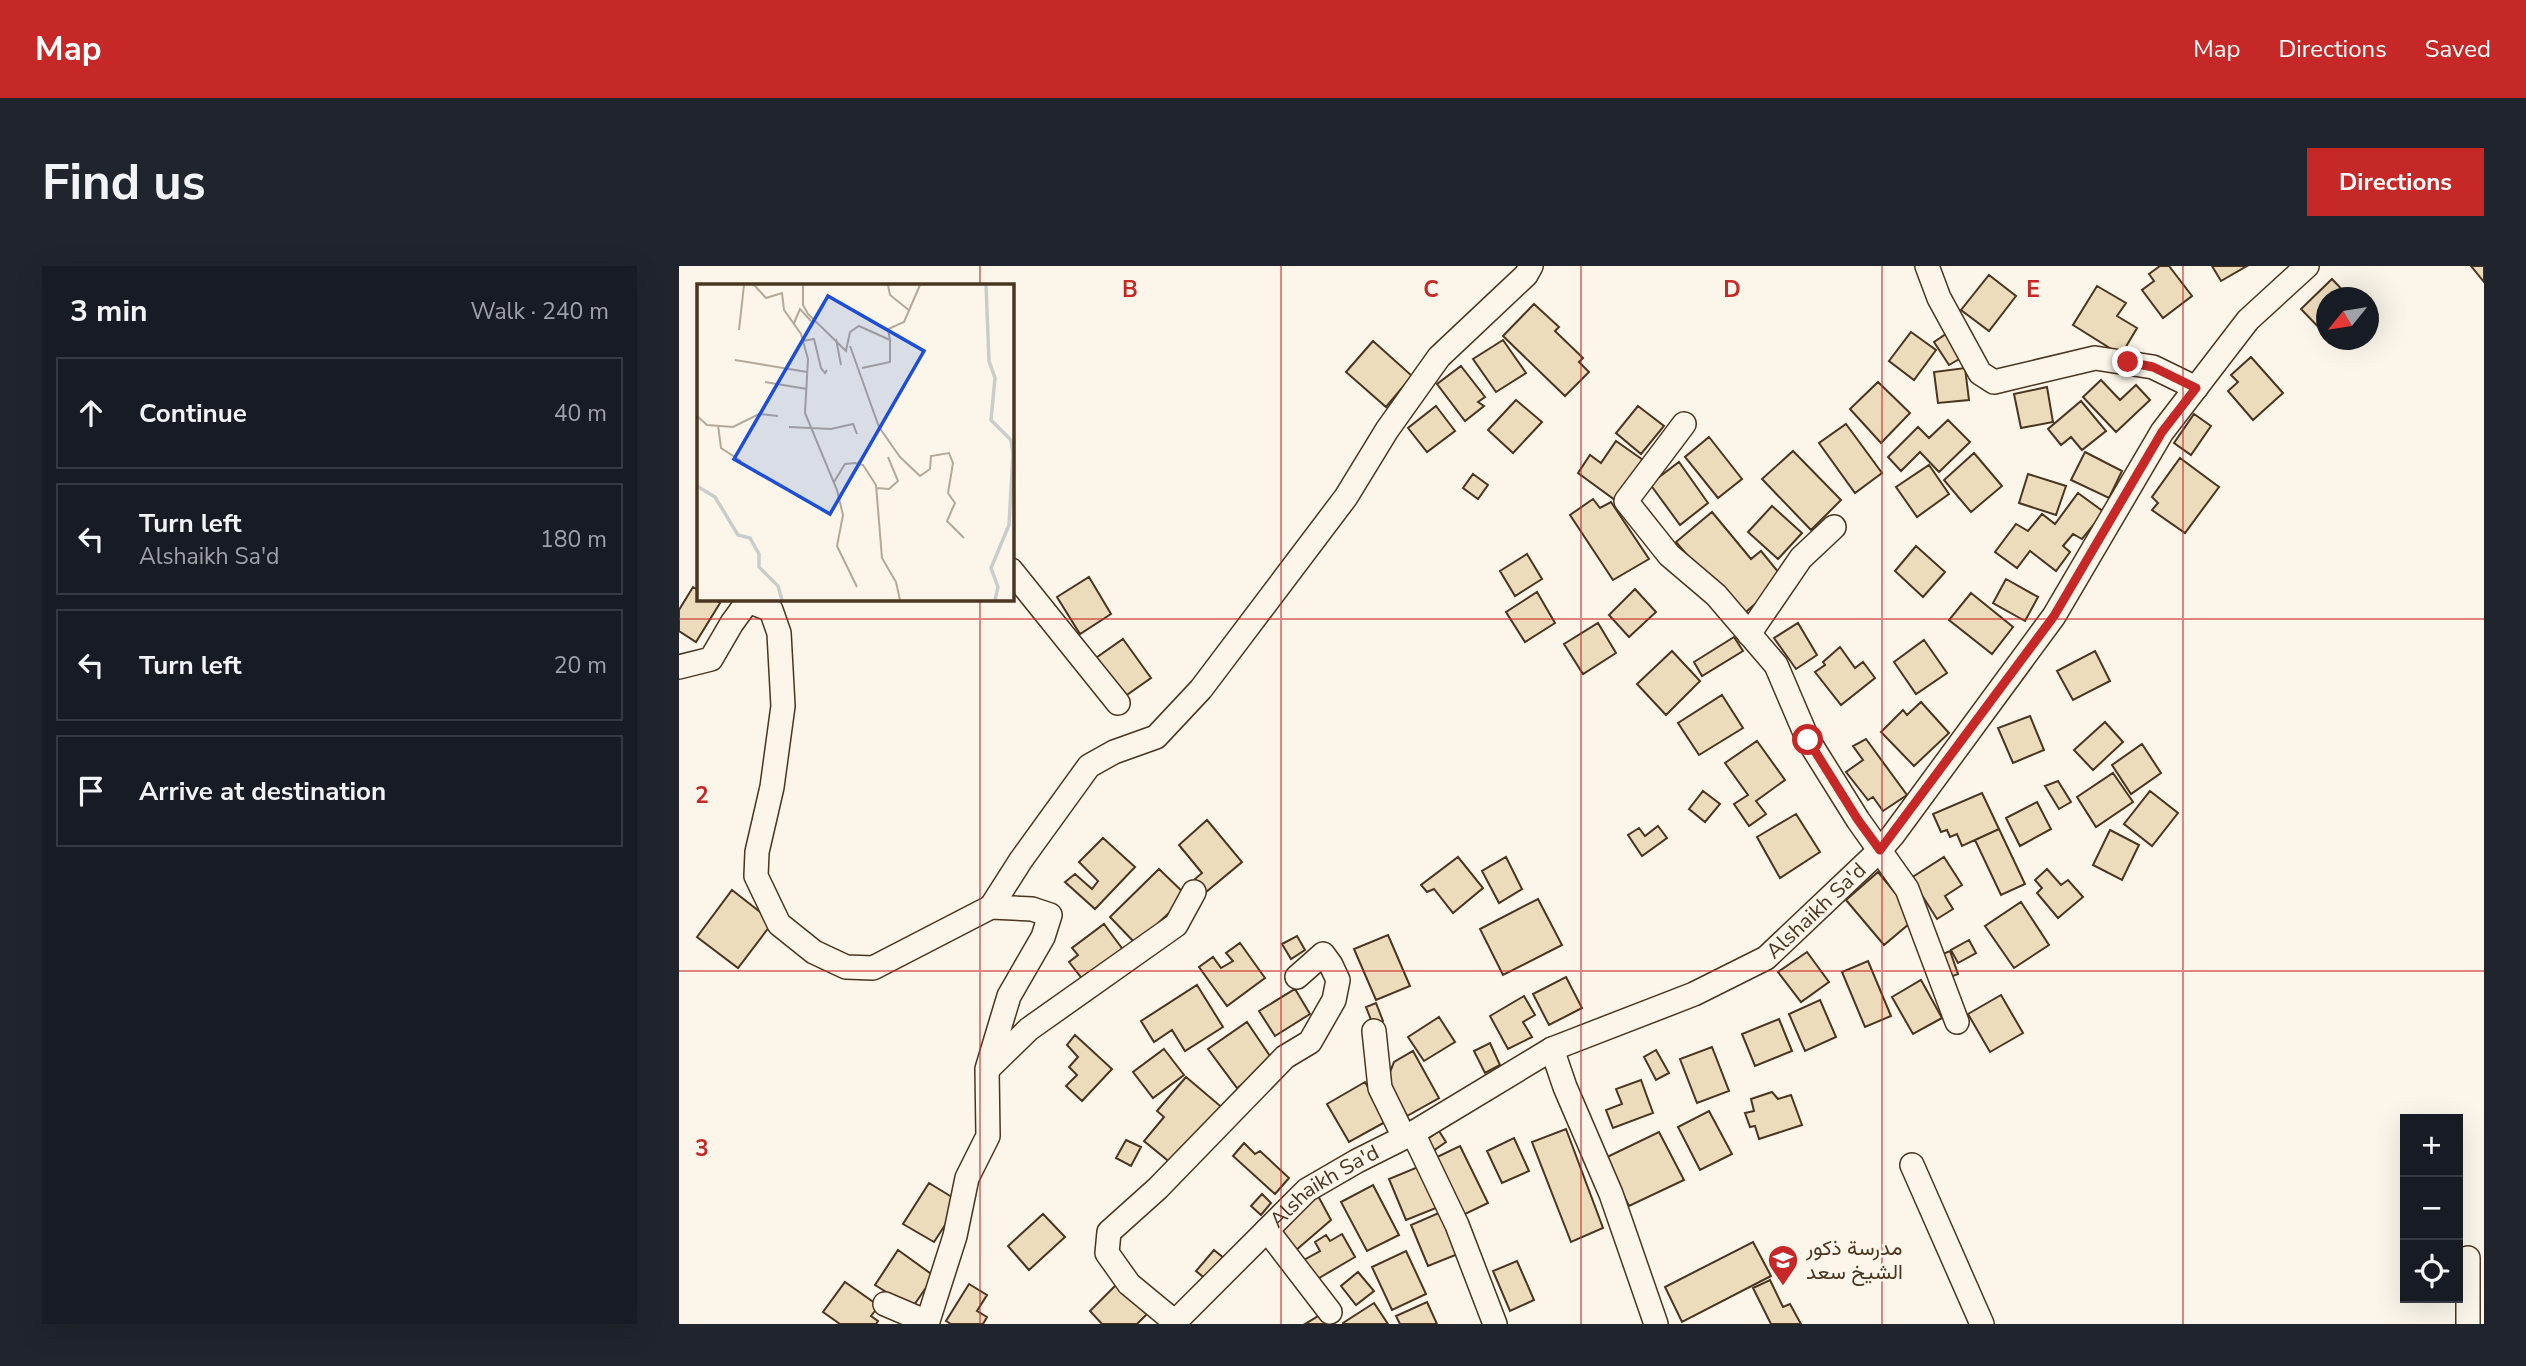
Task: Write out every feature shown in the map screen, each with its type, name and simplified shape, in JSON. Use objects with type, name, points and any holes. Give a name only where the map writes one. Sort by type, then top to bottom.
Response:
[{"type":"street","points":[[679,667],[711,659],[732,622],[751,600],[771,610],[779,632],[783,706],[772,787],[757,852],[756,876],[779,924],[814,952],[846,967],[873,968],[991,907],[1021,860],[1089,766],[1114,752],[1156,737],[1201,689],[1346,497],[1387,430],[1439,357],[1526,275],[1531,266]]},
{"type":"street","points":[[1927,266],[1939,298],[1980,373],[1994,382],[2095,358],[2153,367],[2196,388]]},
{"type":"street","name":"Alshaikh Sa'd","points":[[1174,1323],[1307,1190],[1408,1135],[1552,1049],[1694,994],[1766,958],[1880,850],[2054,616],[2162,432],[2248,320],[2307,266]]},
{"type":"street","points":[[1684,424],[1626,501],[1669,555],[1716,595],[1776,665],[1808,740],[1858,820],[1907,889],[1957,1022]]},
{"type":"street","points":[[1749,634],[1801,558],[1834,527]]},
{"type":"street","points":[[1013,572],[1118,703]]},
{"type":"street","points":[[987,1069],[1029,1029],[1176,925],[1194,891]]},
{"type":"street","points":[[885,1304],[927,1323],[954,1236],[967,1178],[988,1136],[987,1069],[1009,996],[1043,937],[1050,915],[1032,909],[991,907]]},
{"type":"street","points":[[1174,1323],[1129,1284],[1107,1253],[1109,1232],[1158,1188],[1285,1057],[1310,1042],[1334,1000],[1338,980],[1323,954],[1297,977]]},
{"type":"street","points":[[1374,1031],[1380,1088],[1457,1225],[1495,1324]]},
{"type":"street","points":[[1552,1049],[1565,1087],[1611,1194],[1656,1324]]},
{"type":"street","points":[[1912,1165],[1982,1324]]},
{"type":"street","points":[[1267,1230],[1330,1312]]},
{"type":"street","points":[[2467,1258],[2468,1324]]},
{"type":"building","points":[[2160,266],[2169,266],[2192,296],[2163,318],[2142,290],[2154,281],[2149,274]]},
{"type":"building","points":[[2212,266],[2247,266],[2221,281]]},
{"type":"building","points":[[2471,266],[2484,266],[2484,282]]},
{"type":"building","points":[[1989,275],[2016,296],[1989,331],[1961,310]]},
{"type":"building","points":[[2332,279],[2340,287],[2324,287]]},
{"type":"building","points":[[2097,286],[2126,303],[2117,316],[2137,328],[2121,355],[2073,325]]},
{"type":"building","points":[[2316,294],[2316,325],[2301,309]]},
{"type":"building","points":[[1534,304],[1559,327],[1555,331],[1583,358],[1579,362],[1589,372],[1565,396],[1503,336]]},
{"type":"building","points":[[1911,332],[1936,350],[1914,380],[1889,361]]},
{"type":"building","points":[[1946,334],[1961,358],[1949,365],[1934,342]]},
{"type":"building","points":[[1503,340],[1526,373],[1496,392],[1473,359]]},
{"type":"building","points":[[1373,341],[1412,376],[1386,407],[1346,372]]},
{"type":"building","points":[[2251,357],[2283,393],[2253,420],[2228,391],[2238,382],[2231,375]]},
{"type":"building","points":[[1461,366],[1485,397],[1478,402],[1484,406],[1465,421],[1437,384]]},
{"type":"building","points":[[1965,368],[1969,400],[1938,403],[1934,372]]},
{"type":"building","points":[[2101,380],[2120,400],[2136,385],[2150,400],[2116,432],[2083,397]]},
{"type":"building","points":[[1878,382],[1910,413],[1881,443],[1850,409]]},
{"type":"building","points":[[2047,387],[2053,422],[2021,428],[2014,394]]},
{"type":"building","points":[[1516,400],[1542,422],[1513,453],[1488,430]]},
{"type":"building","points":[[2081,401],[2106,431],[2082,450],[2071,437],[2061,445],[2048,429]]},
{"type":"building","points":[[1436,406],[1455,431],[1427,452],[1408,428]]},
{"type":"building","points":[[1638,406],[1664,426],[1641,454],[1616,433]]},
{"type":"building","points":[[2194,414],[2211,426],[2191,455],[2174,443]]},
{"type":"building","points":[[1948,420],[1970,442],[1939,472],[1920,452],[1901,471],[1888,457],[1918,427],[1929,438]]},
{"type":"building","points":[[1846,424],[1882,473],[1855,493],[1819,443]]},
{"type":"building","points":[[1709,437],[1742,479],[1718,498],[1685,457]]},
{"type":"building","points":[[1616,441],[1643,460],[1615,500],[1578,473],[1590,455],[1601,463]]},
{"type":"building","points":[[1793,451],[1841,500],[1811,530],[1762,479]]},
{"type":"building","points":[[2085,452],[2122,471],[2109,498],[2071,480]]},
{"type":"building","points":[[1974,453],[2002,486],[1971,512],[1944,480]]},
{"type":"building","points":[[2180,458],[2219,487],[2185,533],[2152,510],[2158,503],[2152,497]]},
{"type":"building","points":[[1679,462],[1708,503],[1680,525],[1650,484]]},
{"type":"building","points":[[1929,465],[1949,494],[1917,517],[1896,487]]},
{"type":"building","points":[[1473,474],[1488,485],[1478,499],[1463,488]]},
{"type":"building","points":[[2028,474],[2066,486],[2056,515],[2019,503]]},
{"type":"building","points":[[2078,493],[2104,512],[2082,539],[2073,534],[2063,546],[2070,552],[2056,571],[2030,551],[2017,568],[1995,552],[2016,524],[2028,531],[2042,514],[2055,524]]},
{"type":"building","points":[[1593,499],[1600,508],[1611,502],[1649,559],[1613,580],[1570,515]]},
{"type":"building","points":[[1772,506],[1802,533],[1778,559],[1748,532]]},
{"type":"building","points":[[1712,512],[1751,559],[1761,551],[1784,579],[1740,617],[1676,542]]},
{"type":"building","points":[[1916,546],[1945,572],[1923,597],[1895,571]]},
{"type":"building","points":[[1527,554],[1542,579],[1515,596],[1500,571]]},
{"type":"building","points":[[1089,577],[1111,614],[1080,634],[1057,597]]},
{"type":"building","points":[[2006,579],[2038,597],[2025,621],[1993,603]]},
{"type":"building","points":[[693,587],[697,589],[697,600],[715,600],[720,603],[696,642],[679,631],[679,610]]},
{"type":"building","points":[[1635,589],[1656,612],[1629,637],[1609,615]]},
{"type":"building","points":[[1537,592],[1555,623],[1525,642],[1506,612]]},
{"type":"building","points":[[1971,593],[2013,627],[1992,654],[1949,620]]},
{"type":"building","points":[[1598,623],[1616,653],[1583,674],[1564,644]]},
{"type":"building","points":[[1798,623],[1817,655],[1796,669],[1774,638]]},
{"type":"building","points":[[1734,637],[1743,651],[1702,676],[1694,662]]},
{"type":"building","points":[[1123,639],[1151,678],[1121,699],[1093,660]]},
{"type":"building","points":[[1924,640],[1947,673],[1916,694],[1894,662]]},
{"type":"building","points":[[1840,647],[1855,668],[1863,662],[1875,678],[1841,705],[1815,672],[1825,665],[1823,662]]},
{"type":"building","points":[[1672,651],[1700,681],[1666,715],[1637,684]]},
{"type":"building","points":[[2095,651],[2110,681],[2073,700],[2057,671]]},
{"type":"building","points":[[1722,695],[1743,728],[1699,755],[1678,723]]},
{"type":"building","points":[[1921,702],[1949,733],[1914,766],[1881,732],[1903,710],[1907,715]]},
{"type":"building","points":[[2030,716],[2044,750],[2013,763],[1998,728]]},
{"type":"building","points":[[2105,722],[2123,742],[2093,770],[2074,750]]},
{"type":"building","points":[[1866,739],[1907,795],[1883,811],[1873,797],[1868,800],[1846,772],[1863,760],[1853,746]]},
{"type":"building","points":[[1757,741],[1785,780],[1756,801],[1766,814],[1749,826],[1734,804],[1748,795],[1725,763]]},
{"type":"building","points":[[2142,744],[2161,773],[2131,794],[2112,765]]},
{"type":"building","points":[[2113,773],[2133,802],[2096,827],[2077,797]]},
{"type":"building","points":[[2058,781],[2071,802],[2059,809],[2045,786]]},
{"type":"building","points":[[1703,791],[1720,804],[1705,822],[1689,809]]},
{"type":"building","points":[[2150,791],[2178,813],[2152,846],[2124,824]]},
{"type":"building","points":[[1982,793],[1999,829],[1962,846],[1957,834],[1950,837],[1947,830],[1941,832],[1933,814]]},
{"type":"building","points":[[2037,802],[2051,829],[2020,846],[2006,818]]},
{"type":"building","points":[[1796,814],[1820,852],[1780,878],[1757,837]]},
{"type":"building","points":[[1207,820],[1242,862],[1206,892],[1195,879],[1202,873],[1179,845]]},
{"type":"building","points":[[1658,826],[1667,838],[1642,856],[1628,835],[1639,828],[1645,836]]},
{"type":"building","points":[[1999,829],[2025,884],[2001,895],[1975,840]]},
{"type":"building","points":[[2110,830],[2139,845],[2122,880],[2093,865]]},
{"type":"building","points":[[1103,838],[1135,867],[1095,909],[1065,882],[1075,874],[1092,889],[1098,881],[1079,862]]},
{"type":"building","points":[[1458,857],[1483,888],[1453,913],[1434,889],[1427,892],[1421,885]]},
{"type":"building","points":[[1506,857],[1522,889],[1499,903],[1482,871]]},
{"type":"building","points":[[1944,857],[1962,885],[1945,896],[1953,909],[1937,919],[1911,878]]},
{"type":"building","points":[[1159,869],[1187,896],[1136,944],[1110,917]]},
{"type":"building","points":[[2047,869],[2061,885],[2068,880],[2083,897],[2058,918],[2037,893],[2042,888],[2035,880]]},
{"type":"building","points":[[1878,872],[1916,918],[1884,945],[1846,900]]},
{"type":"building","points":[[732,890],[773,922],[738,968],[697,937]]},
{"type":"building","points":[[1538,899],[1562,945],[1503,975],[1480,929]]},
{"type":"building","points":[[2021,902],[2049,945],[2014,968],[1985,926]]},
{"type":"building","points":[[1104,924],[1124,951],[1084,981],[1069,962],[1078,955],[1072,948]]},
{"type":"building","points":[[1388,935],[1410,986],[1376,1000],[1354,949]]},
{"type":"building","points":[[1297,936],[1305,950],[1291,959],[1282,944]]},
{"type":"building","points":[[1969,940],[1976,953],[1958,963],[1951,950]]},
{"type":"building","points":[[1240,943],[1265,978],[1227,1006],[1199,967],[1213,957],[1221,968],[1233,961],[1226,953]]},
{"type":"building","points":[[1950,951],[1958,974],[1948,978],[1940,955]]},
{"type":"building","points":[[1807,952],[1829,982],[1801,1002],[1778,972]]},
{"type":"building","points":[[1868,961],[1891,1016],[1865,1027],[1842,972]]},
{"type":"building","points":[[1566,977],[1582,1008],[1549,1025],[1533,994]]},
{"type":"building","points":[[1921,980],[1942,1018],[1913,1034],[1892,997]]},
{"type":"building","points":[[1197,985],[1223,1027],[1185,1051],[1172,1030],[1154,1042],[1141,1021]]},
{"type":"building","points":[[1295,989],[1310,1014],[1275,1036],[1259,1011]]},
{"type":"building","points":[[2001,995],[2023,1033],[1990,1052],[1968,1014]]},
{"type":"building","points":[[1524,996],[1535,1015],[1523,1022],[1532,1037],[1508,1049],[1490,1016]]},
{"type":"building","points":[[1820,1000],[1836,1037],[1805,1051],[1789,1014]]},
{"type":"building","points":[[1376,1003],[1383,1021],[1373,1025],[1366,1007]]},
{"type":"building","points":[[1439,1017],[1455,1042],[1424,1061],[1408,1037]]},
{"type":"building","points":[[1779,1019],[1792,1051],[1755,1066],[1742,1034]]},
{"type":"building","points":[[1247,1022],[1274,1062],[1237,1088],[1208,1049]]},
{"type":"building","points":[[1075,1035],[1112,1069],[1082,1101],[1066,1086],[1077,1075],[1069,1067],[1078,1057],[1067,1045]]},
{"type":"building","points":[[1490,1043],[1500,1065],[1485,1073],[1474,1051]]},
{"type":"building","points":[[1712,1047],[1729,1091],[1697,1103],[1680,1059]]},
{"type":"building","points":[[1164,1049],[1184,1075],[1153,1098],[1133,1072]]},
{"type":"building","points":[[1656,1050],[1669,1073],[1656,1080],[1644,1057]]},
{"type":"building","points":[[1413,1051],[1439,1098],[1407,1116],[1387,1080],[1394,1062]]},
{"type":"building","points":[[1186,1077],[1225,1110],[1177,1168],[1144,1141],[1164,1117],[1157,1111]]},
{"type":"building","points":[[1641,1080],[1653,1113],[1613,1128],[1606,1110],[1622,1104],[1616,1089]]},
{"type":"building","points":[[1365,1082],[1387,1121],[1349,1142],[1327,1104]]},
{"type":"building","points":[[1772,1092],[1778,1099],[1791,1095],[1802,1125],[1759,1139],[1755,1126],[1750,1127],[1745,1113],[1754,1111],[1751,1099]]},
{"type":"building","points":[[1709,1111],[1732,1154],[1700,1170],[1678,1127]]},
{"type":"building","points":[[1566,1129],[1603,1228],[1571,1242],[1532,1142]]},
{"type":"building","points":[[1439,1131],[1446,1142],[1433,1151],[1426,1140]]},
{"type":"building","points":[[1659,1132],[1684,1180],[1629,1206],[1605,1158]]},
{"type":"building","points":[[1514,1138],[1529,1171],[1502,1183],[1487,1151]]},
{"type":"building","points":[[1126,1140],[1141,1147],[1131,1166],[1116,1158]]},
{"type":"building","points":[[1244,1143],[1255,1154],[1260,1151],[1289,1178],[1275,1194],[1233,1156]]},
{"type":"building","points":[[1460,1146],[1488,1203],[1463,1215],[1435,1158]]},
{"type":"building","points":[[1418,1167],[1436,1208],[1406,1220],[1389,1179]]},
{"type":"building","points":[[929,1183],[960,1202],[934,1242],[903,1224]]},
{"type":"building","points":[[1373,1185],[1399,1235],[1367,1251],[1341,1202]]},
{"type":"building","points":[[1262,1194],[1271,1203],[1261,1215],[1251,1206]]},
{"type":"building","points":[[1317,1194],[1331,1220],[1295,1251],[1281,1230]]},
{"type":"building","points":[[1441,1212],[1458,1254],[1428,1266],[1411,1225]]},
{"type":"building","points":[[1043,1214],[1065,1237],[1029,1270],[1008,1246]]},
{"type":"building","points":[[1342,1234],[1355,1257],[1314,1281],[1302,1261],[1320,1251],[1315,1242],[1326,1235],[1330,1241]]},
{"type":"building","points":[[1753,1242],[1771,1276],[1682,1322],[1665,1287]]},
{"type":"building","points":[[898,1250],[934,1276],[912,1308],[875,1285]]},
{"type":"building","points":[[1214,1250],[1225,1259],[1207,1280],[1196,1271]]},
{"type":"building","points":[[1406,1251],[1426,1294],[1392,1310],[1372,1267]]},
{"type":"building","points":[[1517,1261],[1534,1300],[1510,1311],[1493,1271]]},
{"type":"building","points":[[1358,1272],[1374,1291],[1356,1305],[1341,1286]]},
{"type":"building","points":[[1770,1280],[1783,1307],[1790,1304],[1801,1324],[1771,1324],[1753,1288]]},
{"type":"building","points":[[845,1282],[879,1306],[871,1316],[878,1321],[876,1324],[840,1324],[823,1312]]},
{"type":"building","points":[[1118,1283],[1148,1313],[1137,1324],[1102,1324],[1090,1311]]},
{"type":"building","points":[[969,1284],[987,1295],[977,1311],[987,1317],[983,1324],[951,1324],[946,1321]]},
{"type":"building","points":[[1427,1302],[1437,1324],[1400,1324],[1396,1316]]},
{"type":"building","points":[[1374,1303],[1388,1324],[1343,1324],[1343,1323]]},
{"type":"building","points":[[1320,1315],[1325,1324],[1305,1324]]},
{"type":"place","name":"مدرسة ذكور الشيخ سعد","points":[[1783,1287]]},
{"type":"route","points":[[1808,740],[1880,850],[2054,616],[2162,432],[2196,388],[2153,367],[2128,362]]}]
